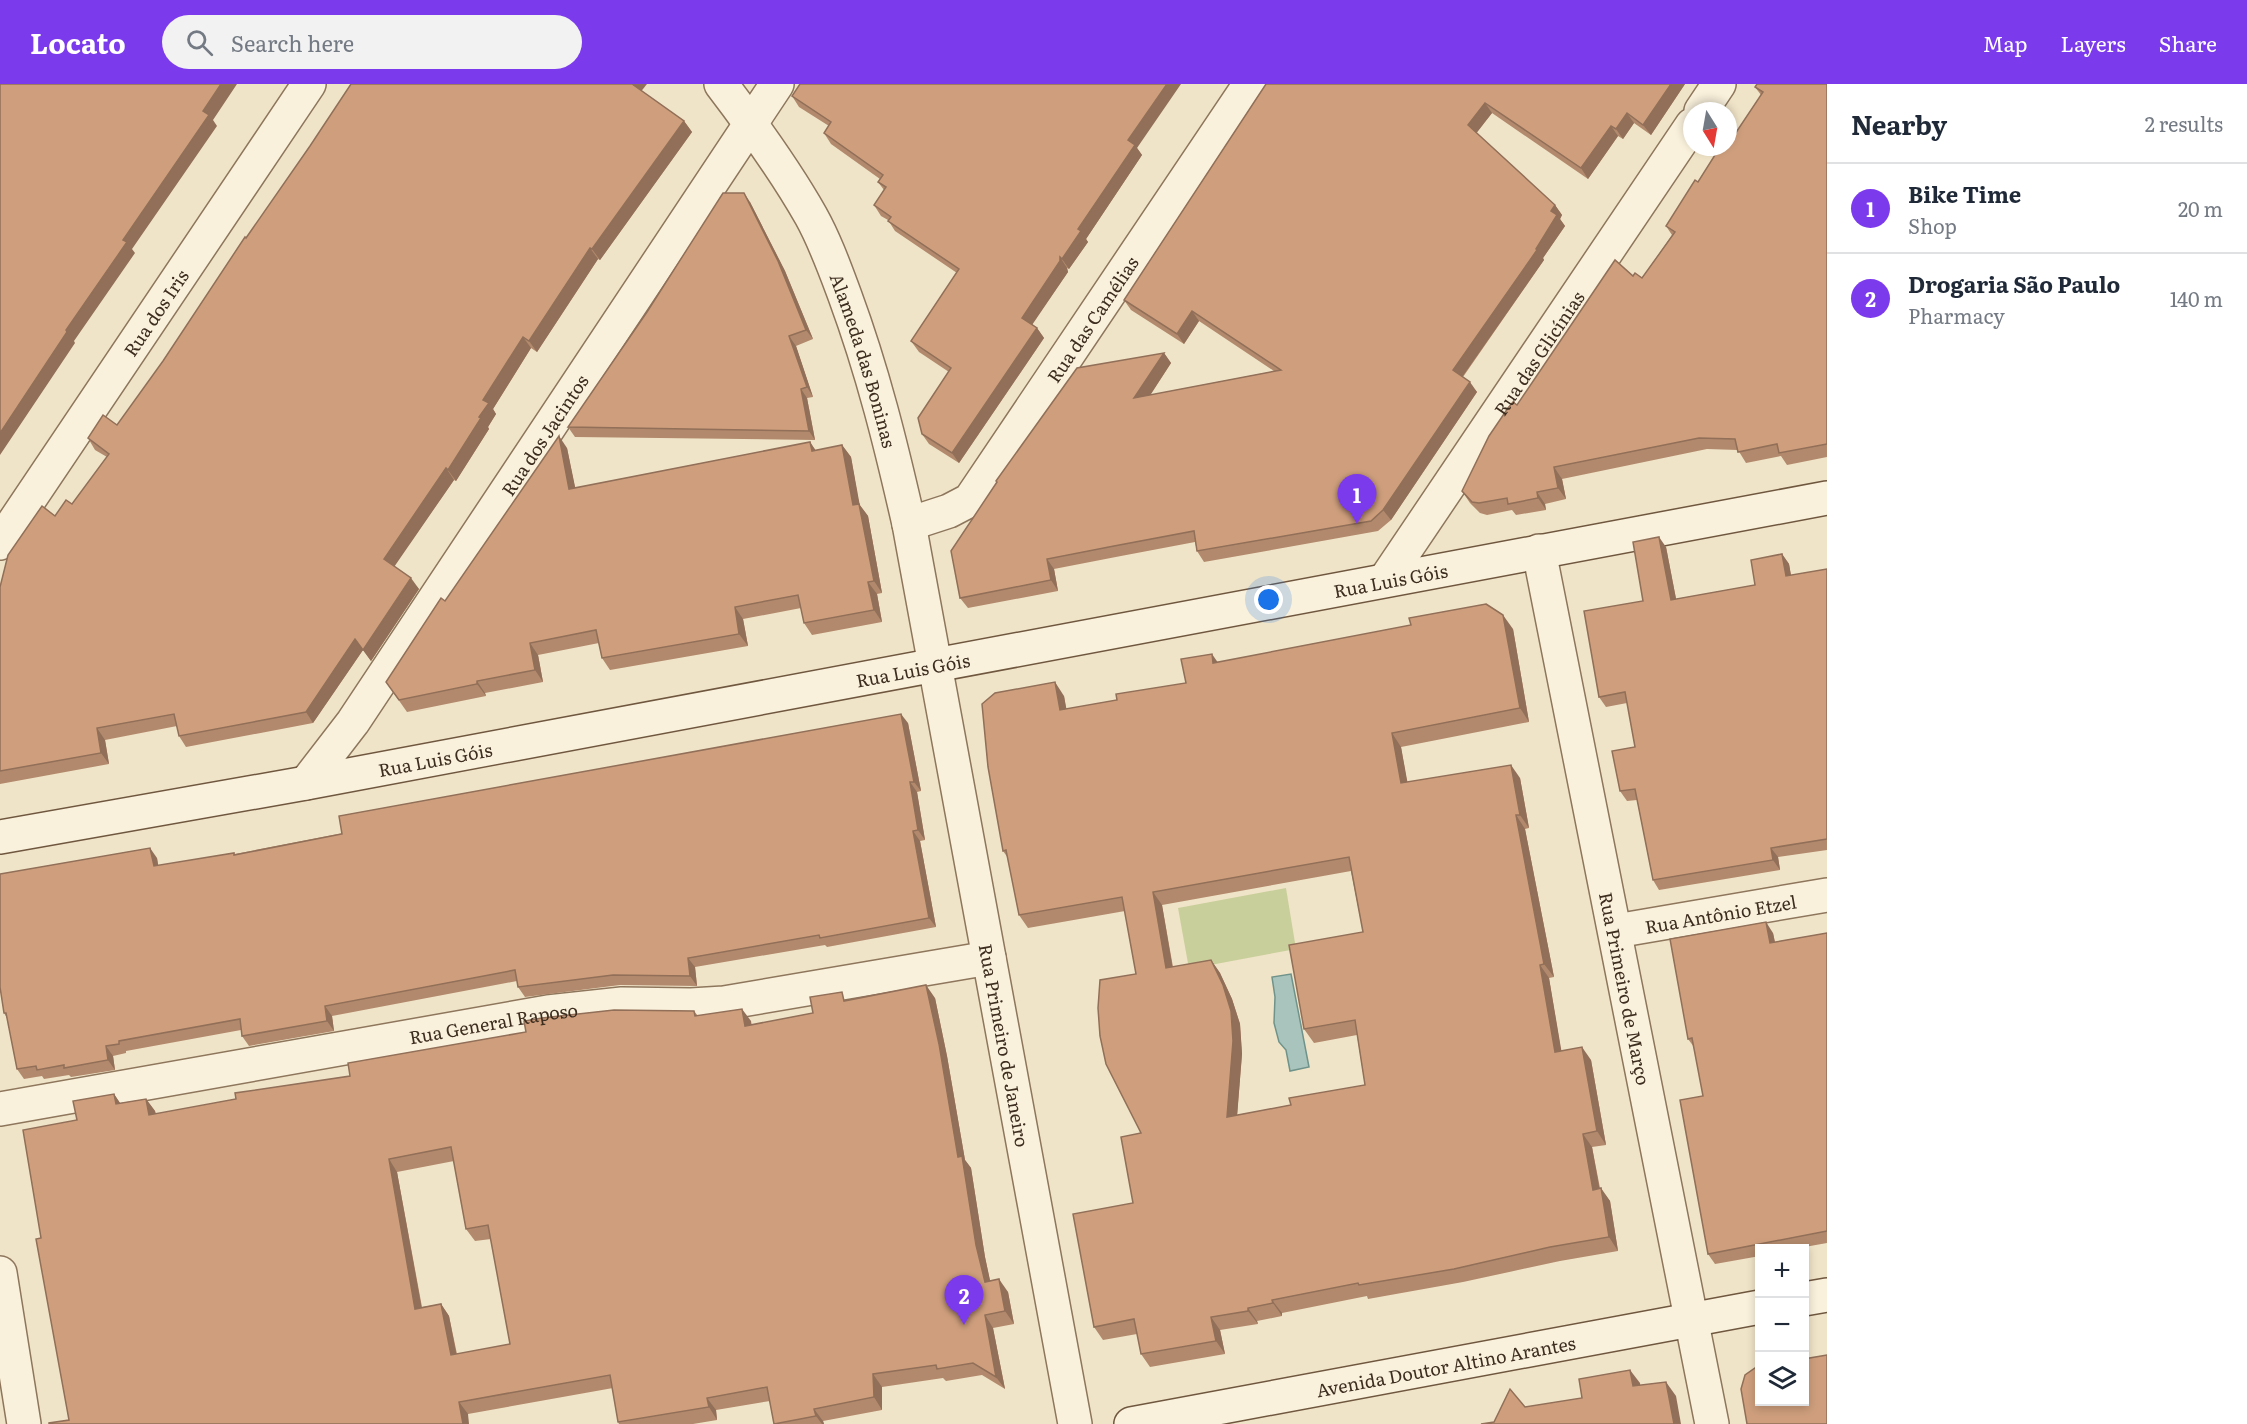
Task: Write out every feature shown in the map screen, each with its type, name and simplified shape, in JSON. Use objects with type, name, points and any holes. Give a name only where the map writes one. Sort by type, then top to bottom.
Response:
[{"type":"street","name":"Rua dos Iris","points":[[0,543],[309,84]]},
{"type":"street","name":"Alameda das Boninas","points":[[721,84],[750,123],[811,216],[833,264],[863,344],[886,423],[909,524],[935,666]]},
{"type":"street","name":"Rua dos Jacintos","points":[[306,783],[353,722],[777,84]]},
{"type":"street","name":"Rua das Camélias","points":[[909,524],[949,511],[970,500],[1250,84]]},
{"type":"street","points":[[1707,102],[1719,84]]},
{"type":"street","name":"Rua das Glicínias","points":[[1385,580],[1683,138]]},
{"type":"street","name":"Rua Luis Góis","points":[[0,837],[306,783],[935,666],[1539,550],[1827,498]]},
{"type":"street","name":"Rua Primeiro de Março","points":[[1539,550],[1712,1424]]},
{"type":"street","name":"Rua Primeiro de Janeiro","points":[[935,666],[1075,1424]]},
{"type":"street","name":"Rua Antônio Etzel","points":[[1616,931],[1827,896]]},
{"type":"street","name":"Rua General Raposo","points":[[0,1109],[548,1012],[622,1004],[724,1003],[989,958]]},
{"type":"street","points":[[0,1273],[24,1424]]},
{"type":"street","points":[[1809,1298],[1827,1295]]},
{"type":"street","name":"Avenida Doutor Altino Arantes","points":[[1131,1424],[1755,1308]]},
{"type":"green space","points":[[1286,888],[1296,949],[1189,969],[1178,908]]},
{"type":"water","points":[[1291,974],[1309,1067],[1290,1071],[1286,1050],[1279,1042],[1274,1023],[1275,997],[1272,977]]},
{"type":"building","points":[[0,84],[221,84],[203,111],[209,115],[123,240],[127,242],[66,330],[67,332],[0,433]]},
{"type":"building","points":[[351,84],[632,84],[684,121],[592,249],[590,248],[529,341],[523,337],[483,400],[489,403],[479,417],[481,418],[448,470],[446,468],[384,559],[411,578],[363,650],[355,639],[306,712],[179,736],[174,714],[97,728],[101,753],[0,771],[0,587],[8,555],[42,506],[55,516],[66,500],[72,504],[109,454],[88,438],[103,415],[117,425]]},
{"type":"building","points":[[800,84],[1167,84],[1128,140],[1135,145],[1078,229],[1081,231],[1062,259],[1060,257],[1060,261],[1022,318],[1037,328],[952,453],[922,434],[918,418],[951,368],[911,341],[959,269],[888,221],[891,217],[874,205],[886,187],[878,182],[883,175],[824,133],[831,122],[792,96]]},
{"type":"building","points":[[1266,84],[1671,84],[1643,125],[1627,113],[1616,129],[1611,126],[1581,168],[1485,103],[1468,125],[1555,205],[1551,211],[1557,215],[1537,250],[1453,370],[1470,382],[1383,510],[1371,521],[1197,551],[1194,531],[1047,559],[1051,580],[960,598],[951,551],[996,481],[1077,368],[1164,353],[1134,398],[1281,370],[1192,311],[1177,334],[1124,300]]},
{"type":"building","points":[[1757,84],[1827,84],[1827,444],[1779,453],[1777,444],[1738,452],[1735,439],[1699,438],[1554,467],[1558,488],[1537,492],[1538,498],[1508,504],[1507,498],[1472,502],[1462,491],[1489,436],[1513,402],[1517,405],[1615,260],[1633,276],[1635,273],[1642,278],[1675,232],[1666,226],[1695,180],[1698,182],[1714,156],[1737,156],[1737,131],[1763,92],[1755,87]]},
{"type":"building","points":[[723,193],[744,193],[778,261],[806,330],[789,336],[807,387],[801,389],[809,431],[568,427],[647,312]]},
{"type":"building","points":[[559,436],[569,489],[810,442],[812,451],[842,445],[853,505],[859,504],[874,581],[868,582],[874,610],[804,623],[798,595],[735,607],[739,634],[602,658],[596,630],[530,643],[535,670],[399,700],[386,682],[441,598],[445,601]]},
{"type":"building","points":[[1659,537],[1671,600],[1755,585],[1751,560],[1782,554],[1786,576],[1827,569],[1827,839],[1771,848],[1773,860],[1653,880],[1635,789],[1620,791],[1612,751],[1635,747],[1625,692],[1599,697],[1584,611],[1643,601],[1633,542]]},
{"type":"building","points":[[1486,604],[1503,615],[1520,708],[1392,733],[1401,783],[1511,765],[1520,815],[1516,815],[1544,964],[1540,965],[1555,1052],[1582,1047],[1597,1131],[1583,1134],[1593,1190],[1601,1188],[1609,1237],[1550,1247],[1454,1269],[1359,1285],[1358,1283],[1272,1300],[1273,1303],[1248,1308],[1248,1311],[1211,1317],[1216,1341],[1141,1354],[1134,1319],[1094,1327],[1073,1214],[1133,1203],[1121,1137],[1141,1133],[1106,1064],[1100,1036],[1098,1008],[1100,980],[1136,974],[1122,897],[1019,915],[1006,850],[1003,851],[988,767],[982,704],[995,693],[1055,682],[1060,710],[1117,700],[1116,694],[1186,683],[1181,659],[1212,654],[1213,663],[1411,625],[1409,618]],"holes":[[[1349,857],[1363,932],[1289,945],[1304,1029],[1355,1020],[1365,1085],[1289,1098],[1291,1105],[1227,1117],[1233,1041],[1231,1011],[1223,985],[1211,960],[1166,968],[1153,892]]]},
{"type":"building","points":[[901,714],[914,782],[910,782],[918,830],[913,831],[929,918],[820,938],[819,935],[688,958],[690,976],[613,975],[518,987],[515,970],[325,1006],[327,1021],[242,1036],[240,1019],[119,1041],[119,1044],[106,1046],[108,1060],[64,1068],[64,1065],[37,1070],[36,1066],[17,1069],[0,987],[0,874],[150,848],[154,866],[234,853],[234,855],[342,834],[339,816]]},
{"type":"building","points":[[1766,922],[1770,943],[1827,933],[1827,1231],[1708,1254],[1680,1100],[1703,1096],[1692,1038],[1688,1039],[1670,939]]},
{"type":"building","points":[[926,985],[939,1044],[958,1157],[962,1156],[976,1245],[985,1282],[999,1279],[1005,1311],[985,1315],[996,1377],[973,1363],[937,1369],[936,1365],[873,1374],[874,1397],[814,1409],[816,1416],[774,1424],[767,1387],[707,1398],[709,1407],[618,1422],[610,1375],[459,1402],[463,1424],[49,1424],[69,1420],[36,1239],[41,1238],[23,1130],[77,1120],[73,1101],[114,1094],[116,1104],[146,1099],[149,1115],[236,1099],[235,1093],[350,1076],[348,1063],[526,1032],[524,1021],[542,1018],[614,1010],[694,1011],[695,1016],[742,1009],[745,1026],[813,1013],[810,997],[842,992],[844,1001]],"holes":[[[451,1147],[466,1229],[488,1225],[510,1344],[451,1355],[441,1304],[415,1309],[389,1159]]]},
{"type":"building","points":[[1827,1355],[1827,1424],[1747,1424],[1741,1389],[1745,1375],[1755,1368],[1755,1406],[1809,1406],[1809,1358]]},
{"type":"building","points":[[1630,1370],[1633,1386],[1666,1382],[1674,1424],[1481,1424],[1494,1422],[1510,1389],[1525,1407],[1582,1398],[1579,1379]]},
{"type":"place","name":"Bike Time","points":[[1357,524]]},
{"type":"place","name":"Drogaria São Paulo","points":[[964,1325]]}]
